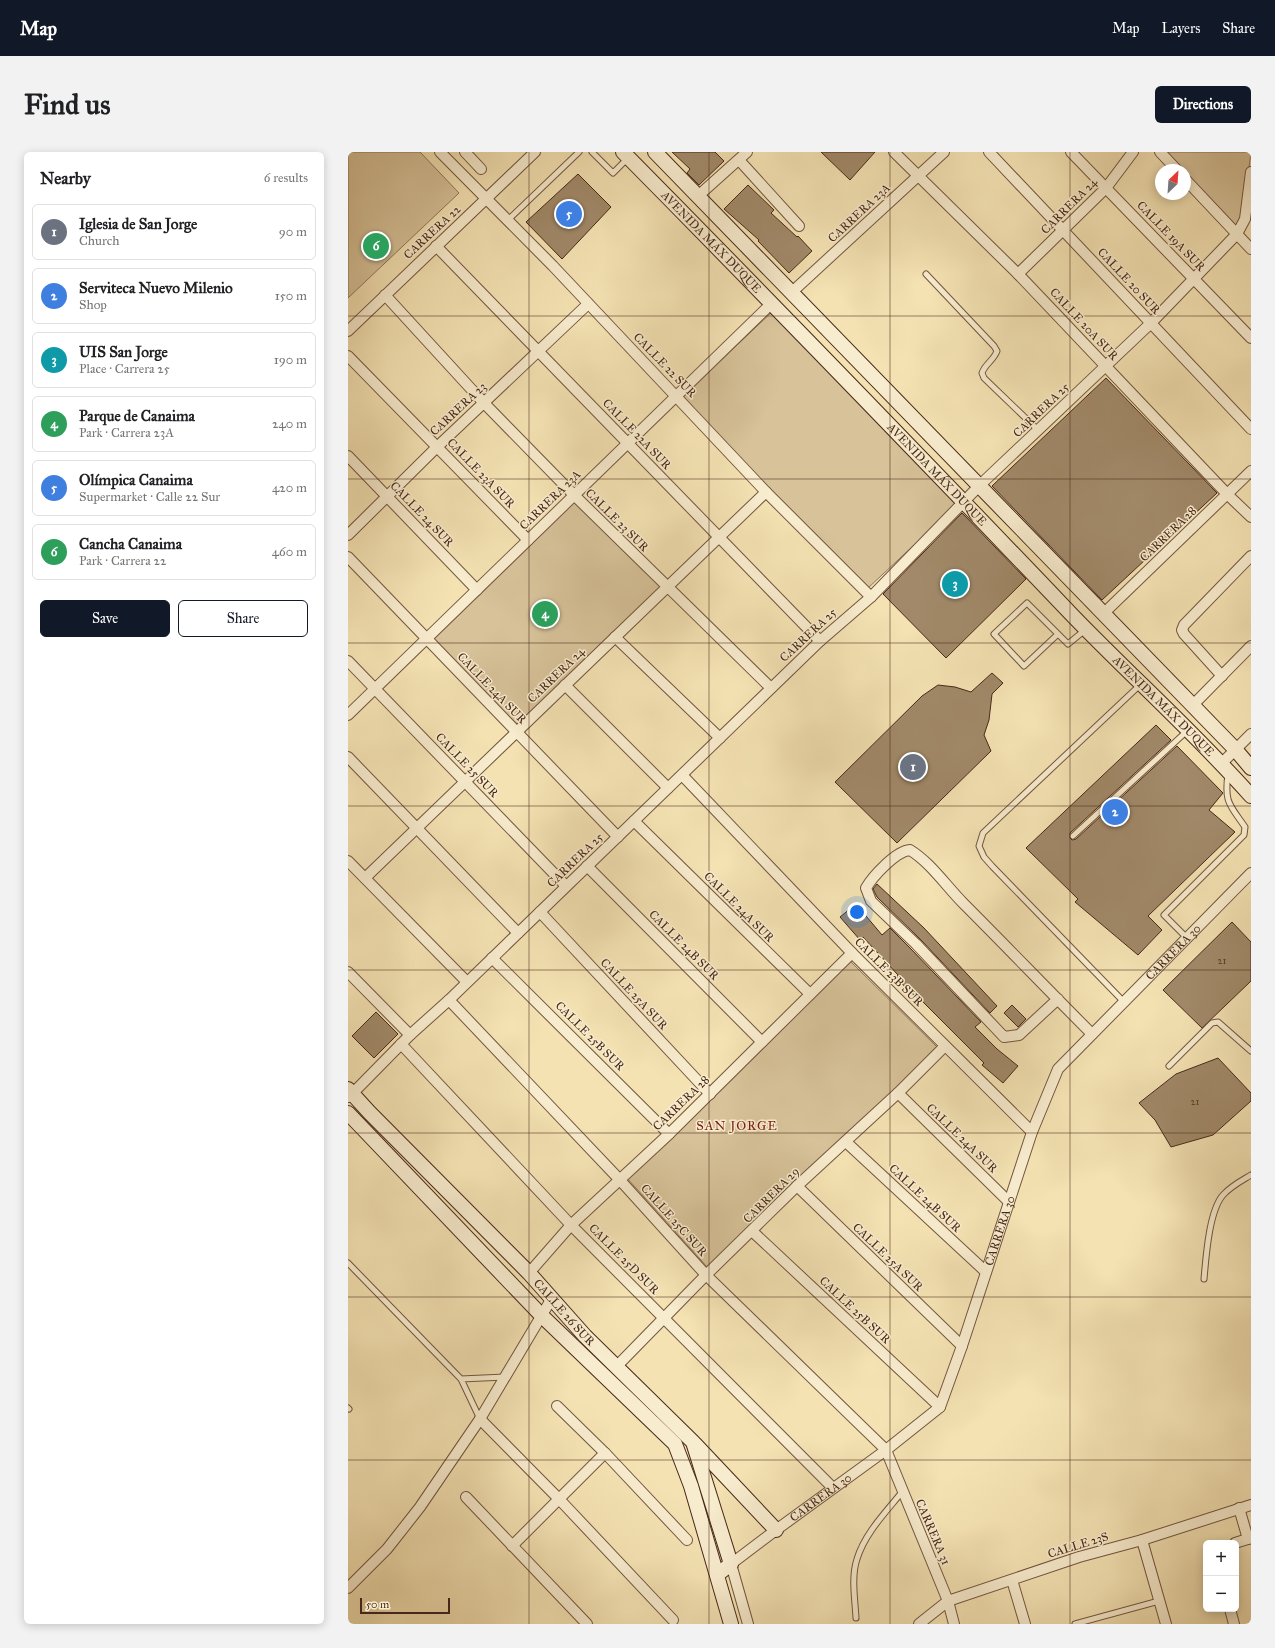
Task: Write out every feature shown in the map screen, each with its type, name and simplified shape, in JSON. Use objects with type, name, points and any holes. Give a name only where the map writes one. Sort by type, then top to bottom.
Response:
[{"type":"main road","name":"AVENIDA MÁX DUQUE","points":[[655,152],[980,485],[1235,749],[1251,768]]},
{"type":"main road","name":"AVENIDA MÁX DUQUE","points":[[626,155],[965,502],[1086,629],[1225,767],[1251,796]]},
{"type":"main road","name":"CALLE 26 SUR","points":[[350,1094],[529,1273],[585,1336],[693,1442],[731,1564]]},
{"type":"main road","name":"CALLE 26 SUR","points":[[348,1113],[542,1316],[675,1444],[691,1486],[718,1574]]},
{"type":"main road","points":[[693,1442],[776,1530]]},
{"type":"main road","points":[[731,1564],[718,1574],[731,1624]]},
{"type":"street","name":"CALLE 22 SUR","points":[[440,152],[508,220],[766,492],[871,596]]},
{"type":"street","points":[[465,152],[481,169]]},
{"type":"street","name":"CARRERA 22","points":[[348,331],[535,152]]},
{"type":"street","points":[[698,196],[747,152]]},
{"type":"street","name":"CALLE 20A SUR","points":[[894,152],[1018,274],[1228,495],[1251,517]]},
{"type":"street","name":"CARRERA 23A","points":[[792,292],[944,152]]},
{"type":"street","name":"CALLE 20 SUR","points":[[989,152],[1251,429]]},
{"type":"street","name":"CALLE 19A SUR","points":[[1071,152],[1251,338]]},
{"type":"street","name":"CARRERA 24","points":[[1018,274],[1106,188],[1133,152]]},
{"type":"street","points":[[1160,152],[1171,164]]},
{"type":"street","points":[[739,160],[799,226]]},
{"type":"street","name":"CARRERA 25","points":[[350,1094],[820,641],[871,596],[965,502],[980,485],[1151,323],[1194,279],[1236,234],[1246,219],[1251,172]]},
{"type":"street","points":[[1191,185],[1251,249]]},
{"type":"street","name":"CALLE 22A SUR","points":[[436,246],[820,641]]},
{"type":"street","name":"CALLE 23 SUR","points":[[385,295],[484,403],[574,495],[771,688]]},
{"type":"street","name":"CARRERA 23","points":[[348,535],[437,447],[588,304]]},
{"type":"street","name":"CARRERA 23A","points":[[348,715],[771,304]]},
{"type":"street","name":"CALLE 23A SUR","points":[[348,356],[528,540]]},
{"type":"street","name":"CALLE 24 SUR","points":[[348,456],[477,590]]},
{"type":"street","name":"CARRERA 28","points":[[1103,614],[1228,495],[1251,471]]},
{"type":"street","name":"CARRERA 24","points":[[365,878],[766,492]]},
{"type":"street","points":[[1222,676],[1182,630],[1184,625],[1251,556]]},
{"type":"street","name":"CALLE 24A SUR","points":[[348,557],[618,837]]},
{"type":"street","points":[[615,637],[720,738]]},
{"type":"street","points":[[1192,706],[1251,646]]},
{"type":"street","name":"CALLE 25 SUR","points":[[348,662],[566,886]]},
{"type":"street","points":[[566,685],[668,788]]},
{"type":"street","points":[[1225,767],[1235,749],[1251,734]]},
{"type":"street","points":[[348,757],[518,933]]},
{"type":"street","name":"CALLE 23B SUR","points":[[682,775],[852,953],[1032,1132]]},
{"type":"street","name":"CALLE 24A SUR","points":[[634,821],[810,994]]},
{"type":"street","points":[[1058,999],[1019,1035],[1004,1037],[916,944],[871,901],[867,894],[866,888],[870,881],[897,854],[904,850],[910,850],[926,863],[949,889],[1058,999],[1092,1034]]},
{"type":"street","points":[[348,861],[467,982]]},
{"type":"street","name":"CALLE 24B SUR","points":[[587,866],[762,1042]]},
{"type":"street","name":"CARRERA 30","points":[[731,1564],[886,1450],[940,1407],[962,1346],[1032,1132],[1058,1069],[1251,873]]},
{"type":"street","name":"CALLE 25A SUR","points":[[540,912],[710,1094]]},
{"type":"street","name":"CARRERA 28","points":[[529,1273],[571,1224],[669,1134],[852,953]]},
{"type":"street","name":"CALLE 25B SUR","points":[[492,958],[669,1134]]},
{"type":"street","points":[[348,972],[410,1035]]},
{"type":"street","name":"CALLE 25C SUR","points":[[449,1000],[619,1179],[706,1275],[886,1450]]},
{"type":"street","name":"CALLE 25D SUR","points":[[402,1044],[571,1224],[833,1488]]},
{"type":"street","name":"CARRERA 29","points":[[617,1366],[706,1275],[752,1232],[797,1186],[898,1093],[945,1046]]},
{"type":"street","name":"CALLE 24A SUR","points":[[898,1093],[1009,1202]]},
{"type":"street","name":"CALLE 24B SUR","points":[[846,1142],[986,1272]]},
{"type":"street","name":"CALLE 25A SUR","points":[[797,1186],[962,1346]]},
{"type":"street","name":"CALLE 25B SUR","points":[[752,1232],[940,1407]]},
{"type":"street","points":[[348,1588],[387,1549],[420,1507],[480,1419],[552,1298]]},
{"type":"street","points":[[557,1406],[605,1453],[687,1540]]},
{"type":"street","points":[[480,1419],[673,1620]]},
{"type":"street","name":"CARRERA 31","points":[[886,1450],[948,1601],[954,1624]]},
{"type":"street","points":[[512,1546],[605,1453]]},
{"type":"street","points":[[466,1497],[587,1624]]},
{"type":"street","name":"CALLE 23S","points":[[919,1624],[948,1601],[1079,1557],[1142,1540],[1251,1505]]},
{"type":"street","points":[[1238,1508],[1250,1538],[1239,1542]]},
{"type":"street","points":[[1142,1540],[1166,1624]]},
{"type":"street","points":[[731,1564],[748,1624]]},
{"type":"street","points":[[1012,1580],[1025,1624]]},
{"type":"street","points":[[1231,1612],[1234,1624]]},
{"type":"lane","points":[[508,220],[579,152]]},
{"type":"lane","points":[[592,152],[613,173],[626,155]]},
{"type":"lane","points":[[926,274],[997,351],[995,356],[983,369],[982,373],[984,378],[1038,430]]},
{"type":"lane","points":[[1058,634],[1024,666],[994,634],[1027,603],[1058,634],[1068,644],[1086,629]]},
{"type":"lane","points":[[1124,1002],[992,866],[984,857],[979,846],[983,833],[1142,684]]},
{"type":"lane","points":[[1073,836],[1188,730]]},
{"type":"lane","points":[[1187,938],[1164,915],[1244,835],[1245,832],[1244,827],[1228,803],[1225,767]]},
{"type":"lane","points":[[1169,1066],[1212,1023],[1218,1022],[1251,1051]]},
{"type":"lane","points":[[1204,1279],[1208,1239],[1216,1207],[1222,1196],[1233,1186],[1251,1175]]},
{"type":"lane","points":[[348,1263],[461,1379],[480,1419]]},
{"type":"lane","points":[[461,1379],[505,1377]]},
{"type":"lane","points":[[856,1618],[854,1578],[856,1559],[866,1538],[902,1492]]},
{"type":"lane","points":[[1075,1624],[1159,1601]]},
{"type":"shaded area","points":[[348,152],[420,152],[459,193],[348,298]]},
{"type":"shaded area","points":[[1163,152],[1251,152],[1243,215],[1235,229],[1191,182],[1191,164],[1174,164]]},
{"type":"shaded area","points":[[774,310],[961,501],[867,589],[764,485],[683,396]]},
{"type":"shaded area","points":[[572,500],[661,588],[518,726],[432,637]]},
{"type":"shaded area","points":[[849,960],[939,1049],[709,1269],[626,1177]]},
{"type":"building","points":[[672,152],[715,152],[724,161],[699,185],[687,173],[690,169]]},
{"type":"building","points":[[821,152],[875,152],[850,180]]},
{"type":"building","points":[[578,174],[611,207],[562,259],[526,222]]},
{"type":"building","points":[[748,185],[774,210],[771,213],[797,237],[798,236],[812,251],[789,273],[758,241],[759,240],[724,209]]},
{"type":"building","points":[[1106,378],[1217,493],[1102,600],[992,486]]},
{"type":"building","points":[[962,513],[1026,579],[946,658],[883,594]]},
{"type":"building","points":[[992,673],[1003,683],[992,694],[989,720],[984,735],[991,751],[897,843],[835,782],[922,696],[938,685],[955,687],[971,692]]},
{"type":"building","points":[[1156,725],[1171,740],[1070,833],[1070,838],[1072,840],[1076,839],[1177,746],[1223,793],[1209,810],[1235,832],[1148,916],[1162,930],[1138,955],[1075,902],[1078,899],[1026,848]]},
{"type":"building","points":[[877,884],[924,928],[997,1006],[990,1013],[921,940],[877,897],[873,889]]},
{"type":"building","points":[[856,904],[882,935],[890,928],[911,949],[981,1022],[975,1027],[997,1049],[1018,1066],[1003,1083],[982,1065],[984,1063],[920,999],[919,1000],[896,978],[898,975],[863,937],[860,940],[840,917]]},
{"type":"building","points":[[1232,922],[1251,942],[1251,981],[1202,1028],[1163,990]]},
{"type":"building","points":[[1012,1005],[1026,1019],[1018,1027],[1004,1013]]},
{"type":"building","points":[[376,1012],[398,1034],[374,1058],[352,1036]]},
{"type":"building","points":[[1218,1058],[1251,1093],[1251,1101],[1213,1135],[1171,1147],[1155,1120],[1139,1103],[1176,1074]]},
{"type":"place","name":"Olímpica Canaima","points":[[569,214]]},
{"type":"place","name":"Cancha Canaima","points":[[376,246]]},
{"type":"place","name":"UIS San Jorge","points":[[955,584]]},
{"type":"place","name":"Parque de Canaima","points":[[545,614]]},
{"type":"place","name":"Iglesia de San Jorge","points":[[913,767]]},
{"type":"place","name":"Serviteca Nuevo Milenio","points":[[1115,812]]},
{"type":"district","name":"SAN JORGE","points":[[737,1126]]}]
